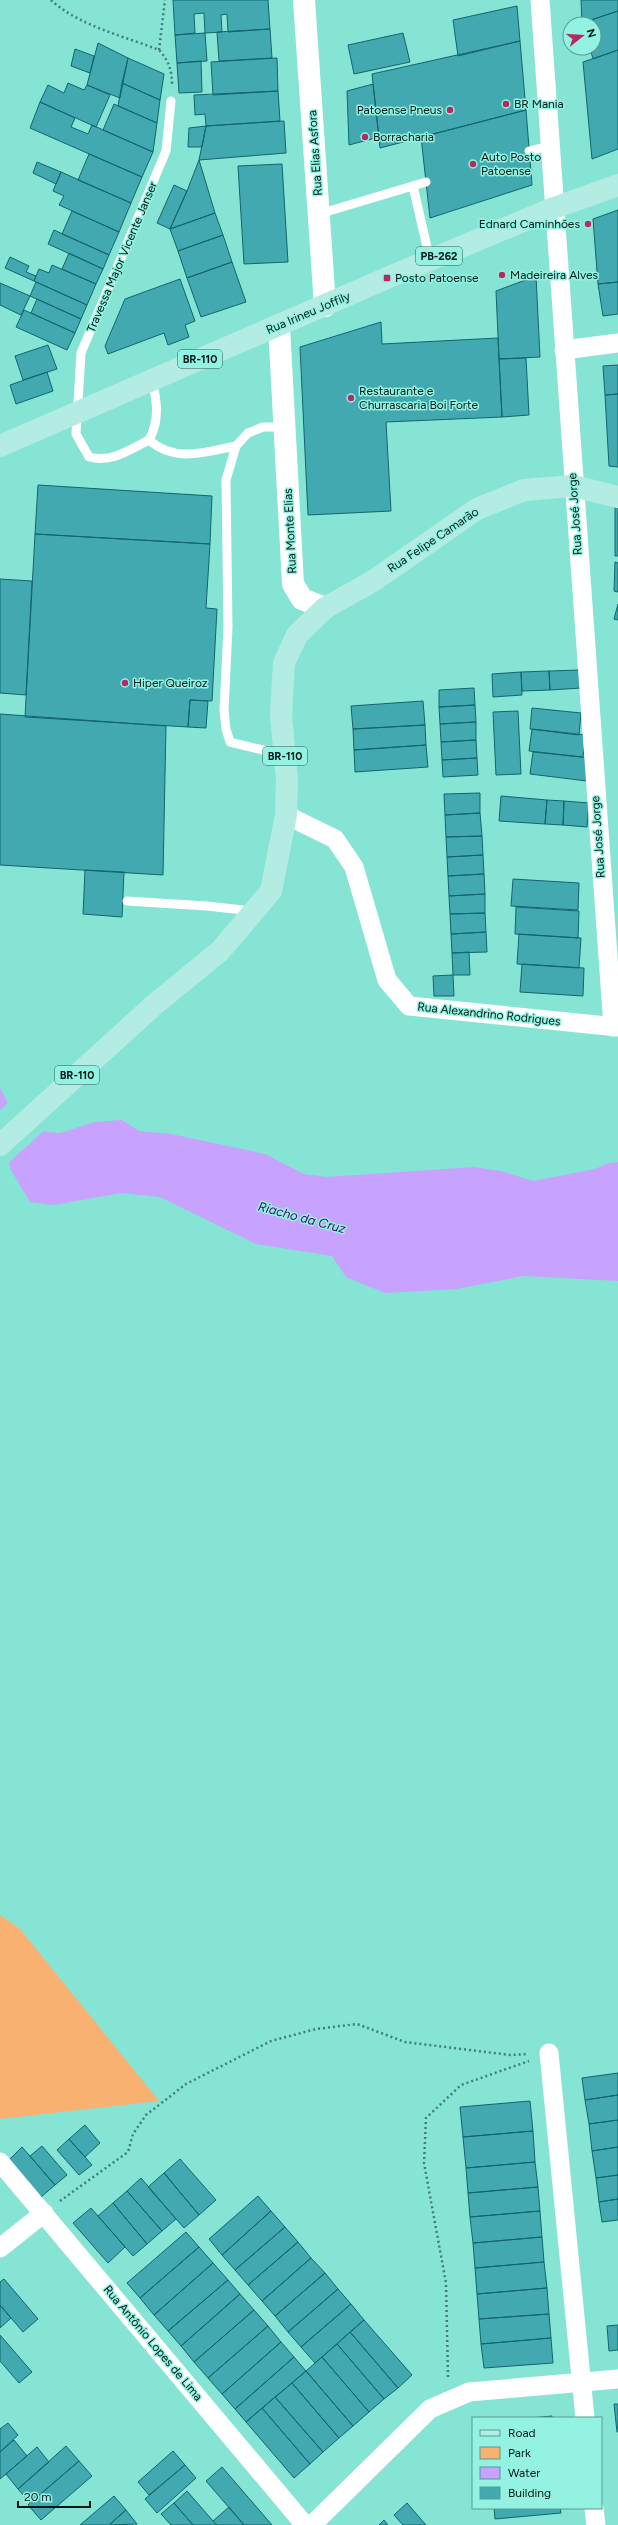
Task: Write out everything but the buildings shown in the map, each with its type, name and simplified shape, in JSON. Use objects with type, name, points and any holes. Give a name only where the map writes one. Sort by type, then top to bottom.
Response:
[{"type":"main road","name":"Rua Irineu Joffily","points":[[0,446],[430,260],[554,208],[618,185]]},
{"type":"main road","name":"Rua Felipe Camarão","points":[[325,608],[373,581],[477,509],[524,490],[573,486],[618,497]]},
{"type":"main road","name":"BR-110","points":[[0,1145],[154,1005],[220,951],[255,912],[271,891],[286,815],[281,715],[284,663],[297,635],[325,608]]},
{"type":"street","name":"Rua Elias Asfora","points":[[304,0],[325,306]]},
{"type":"street","name":"Rua José Jorge","points":[[540,0],[573,486],[616,1027]]},
{"type":"street","name":"Rua Monte Elias","points":[[279,326],[293,584],[302,599],[325,608]]},
{"type":"street","points":[[564,350],[618,343]]},
{"type":"street","name":"Rua Alexandrino Rodrigues","points":[[286,815],[335,839],[354,867],[387,980],[409,1006],[616,1027]]},
{"type":"street","points":[[549,2053],[584,2417]]},
{"type":"street","name":"Rua Antônio Lopes de Lima","points":[[0,2162],[305,2525]]},
{"type":"street","points":[[0,2248],[44,2213]]},
{"type":"street","points":[[312,2525],[430,2409],[448,2399],[469,2392],[618,2379]]},
{"type":"street","points":[[594,2509],[596,2525]]},
{"type":"lane","name":"Travessa Major Vicente Janser","points":[[149,440],[113,458],[101,460],[89,457],[76,434],[76,414],[81,353],[166,152],[172,101]]},
{"type":"lane","points":[[529,151],[550,146]]},
{"type":"lane","points":[[319,214],[426,182]]},
{"type":"lane","points":[[413,186],[430,260]]},
{"type":"lane","points":[[152,379],[157,398],[156,420],[149,440],[168,452],[186,456],[236,446]]},
{"type":"lane","points":[[284,427],[263,427],[248,433],[236,446],[226,480],[228,627],[224,710],[226,729],[230,742],[284,755]]},
{"type":"lane","points":[[127,901],[207,906],[255,912]]},
{"type":"path","points":[[51,0],[61,9],[83,20],[159,50],[168,60],[172,73],[172,101]]},
{"type":"path","points":[[159,50],[165,0]]},
{"type":"path","points":[[44,2213],[128,2152],[133,2134],[146,2115],[186,2084],[271,2042],[316,2028],[357,2024],[405,2042],[510,2055],[549,2053]]},
{"type":"path","points":[[448,2399],[446,2283],[424,2163],[426,2118],[461,2085],[549,2053]]},
{"type":"green space","points":[[0,1915],[20,1929],[159,2101],[0,2119]]},
{"type":"water","name":"Riacho da Cruz","points":[[0,1088],[14,1115],[38,1131],[60,1133],[95,1122],[122,1120],[139,1131],[171,1134],[265,1154],[304,1174],[327,1177],[474,1167],[501,1171],[533,1181],[595,1169],[608,1163],[618,1162],[618,1281],[524,1276],[456,1289],[385,1293],[346,1277],[332,1256],[256,1244],[160,1197],[122,1193],[53,1205],[30,1202],[11,1170],[7,1155],[0,1142]]},
{"type":"pier","points":[[10,1101],[16,1114],[38,1129],[46,1129],[7,1164],[0,1146],[0,1110]]},
{"type":"place","name":"BR Mania","points":[[506,104]]},
{"type":"place","name":"Patoense Pneus","points":[[450,110]]},
{"type":"place","name":"Borracharia","points":[[365,137]]},
{"type":"place","name":"Auto Posto Patoense","points":[[473,164]]},
{"type":"place","name":"Ednard Caminhões","points":[[588,224]]},
{"type":"place","name":"Madeireira Alves","points":[[502,275]]},
{"type":"place","name":"Posto Patoense","points":[[387,278]]},
{"type":"place","name":"Restaurante e Churrascaria Boi Forte","points":[[351,398]]},
{"type":"place","name":"Hiper Queiroz","points":[[125,683]]}]
